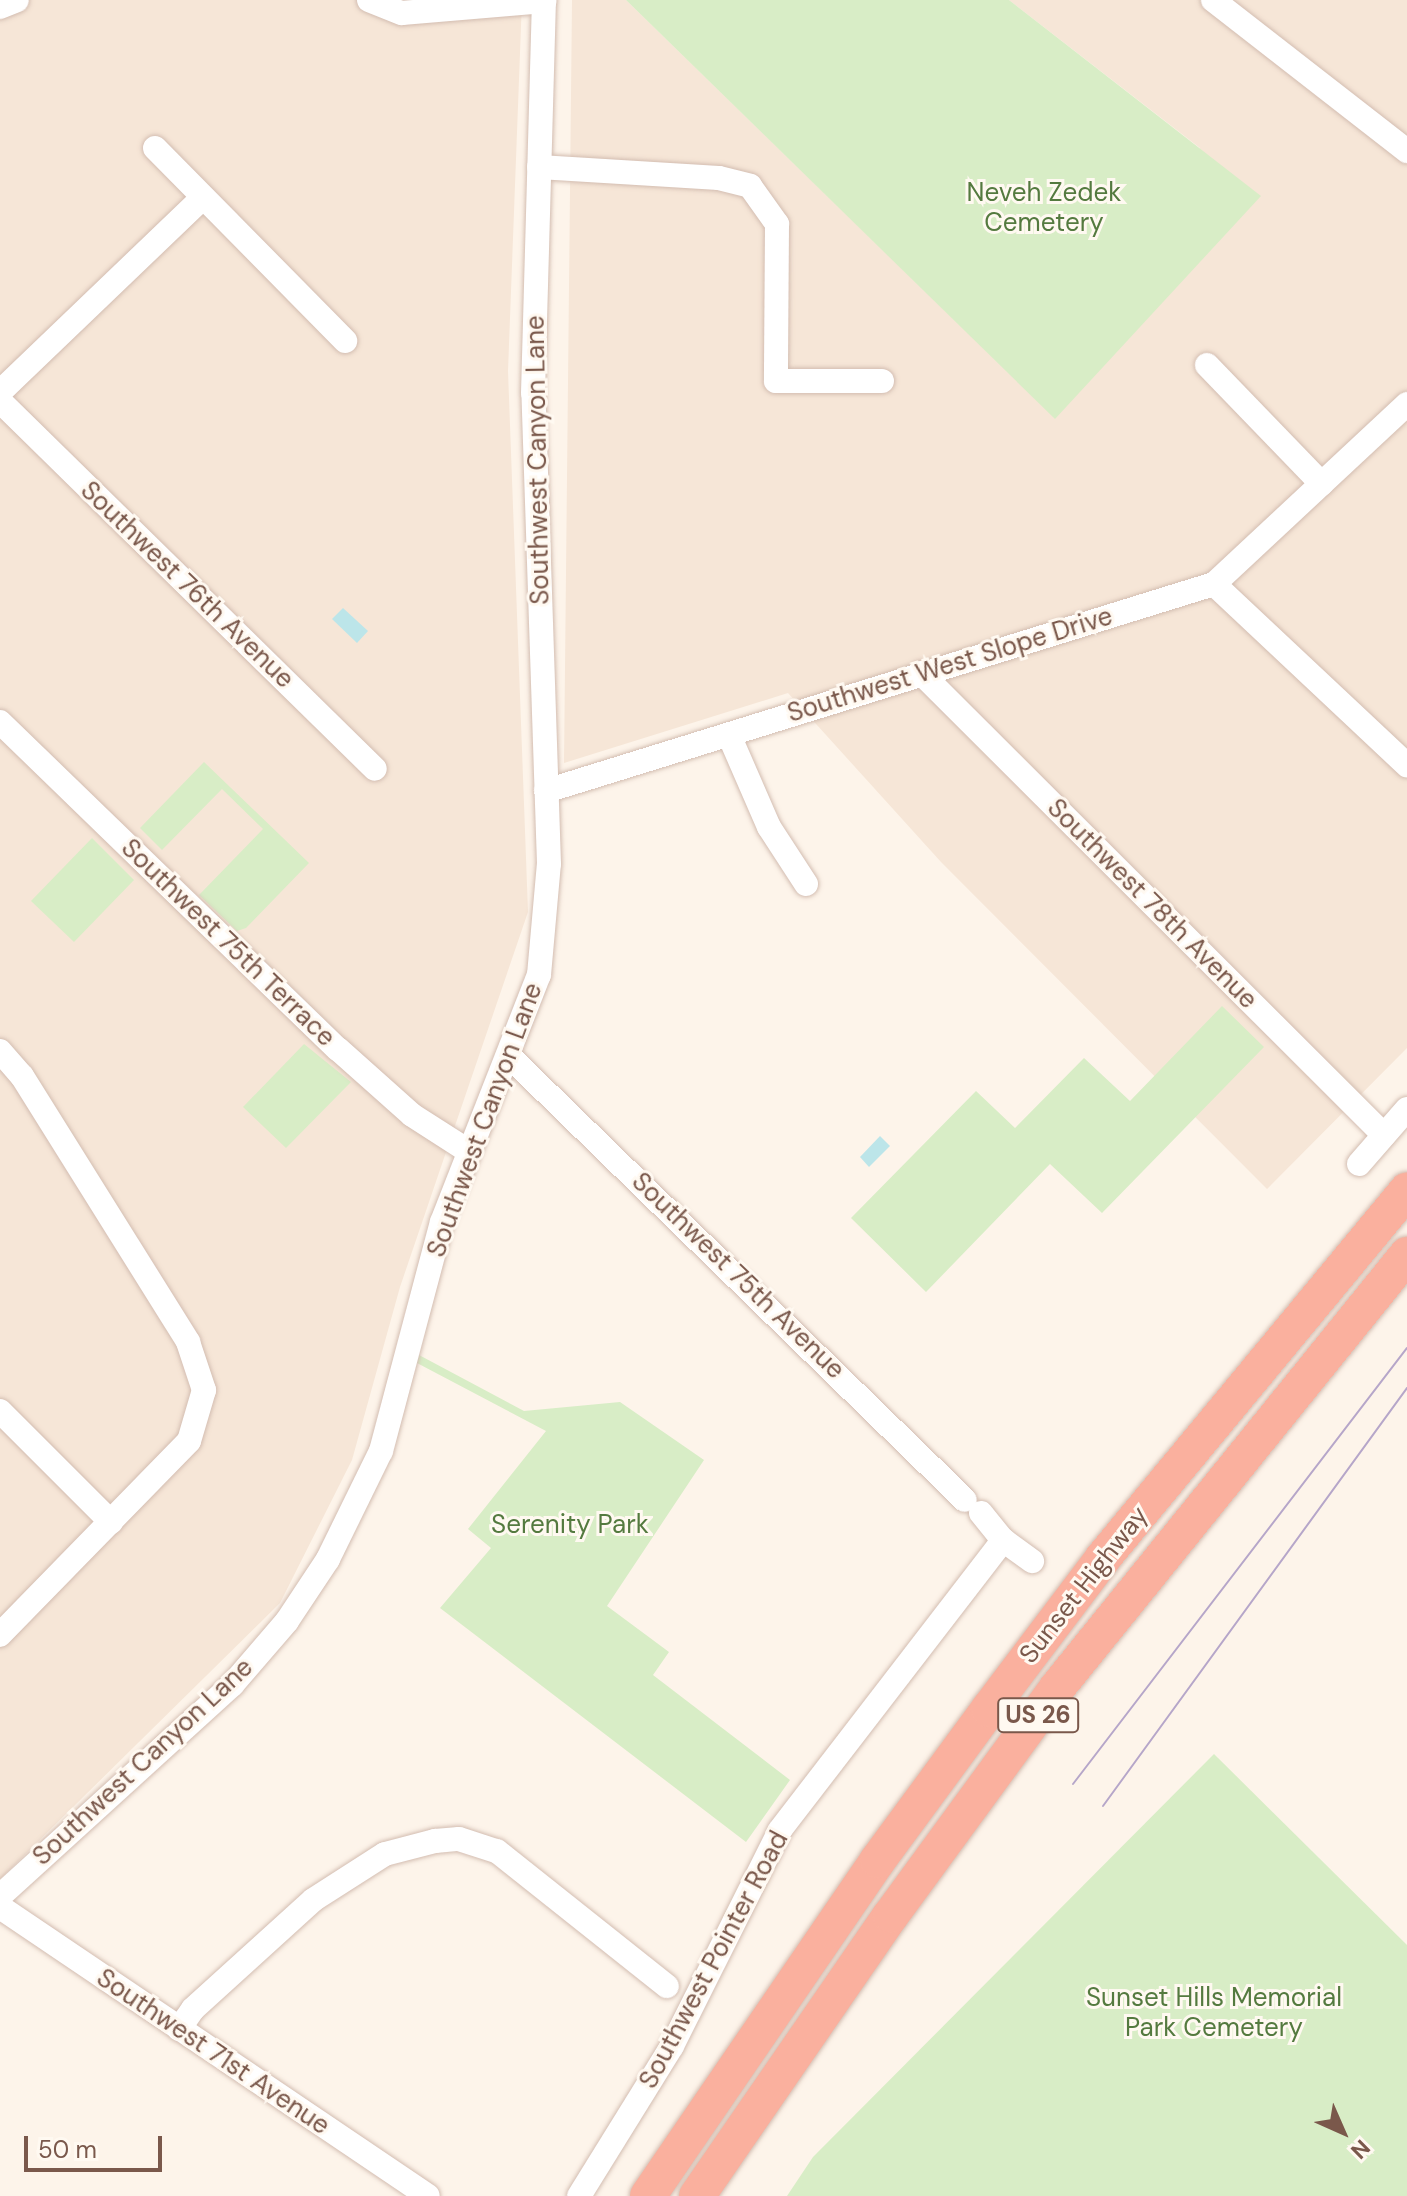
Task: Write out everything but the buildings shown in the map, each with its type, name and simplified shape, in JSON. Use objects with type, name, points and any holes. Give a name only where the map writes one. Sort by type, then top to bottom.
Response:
[{"type":"highway","name":"Sunset Highway","points":[[648,2196],[869,1872],[1017,1671],[1203,1434],[1407,1191]]},
{"type":"highway","name":"Sunset Highway","points":[[697,2196],[891,1915],[1048,1701],[1224,1475],[1407,1255]]},
{"type":"street","points":[[0,7],[17,0]]},
{"type":"street","points":[[369,0],[402,13],[544,0]]},
{"type":"street","name":"Southwest Canyon Lane","points":[[0,1896],[232,1685],[287,1621],[328,1559],[381,1451],[442,1222],[468,1151],[524,1023],[545,944],[546,791],[533,393],[544,0]]},
{"type":"street","points":[[1213,0],[1407,151]]},
{"type":"street","points":[[155,148],[345,341]]},
{"type":"street","points":[[539,167],[719,178],[750,186],[777,224],[776,381],[882,381]]},
{"type":"street","points":[[0,392],[203,197]]},
{"type":"street","points":[[1207,365],[1322,484]]},
{"type":"street","name":"Southwest 76th Avenue","points":[[0,401],[375,769]]},
{"type":"street","name":"Southwest West Slope Drive","points":[[546,791],[1214,584],[1407,404]]},
{"type":"street","points":[[1214,584],[1407,765]]},
{"type":"street","name":"Southwest 78th Avenue","points":[[921,673],[1384,1135]]},
{"type":"street","name":"Southwest 75th Terrace","points":[[0,722],[326,1039],[412,1115],[468,1151]]},
{"type":"street","points":[[729,735],[769,827],[806,884]]},
{"type":"street","points":[[0,1051],[22,1076],[200,1366],[204,1390],[189,1441],[0,1635]]},
{"type":"street","name":"Southwest 75th Avenue","points":[[509,1056],[973,1506],[1003,1540],[1032,1561]]},
{"type":"street","points":[[1359,1164],[1407,1109]]},
{"type":"street","points":[[0,1411],[111,1522]]},
{"type":"street","name":"Southwest Pointer Road","points":[[579,2196],[672,2046],[780,1830],[1003,1540]]},
{"type":"street","points":[[179,2029],[193,2009],[313,1900],[385,1854],[435,1841],[459,1839],[497,1851],[667,1986]]},
{"type":"street","name":"Southwest 71st Avenue","points":[[0,1907],[428,2196]]},
{"type":"shaded area","points":[[0,0],[522,0],[508,371],[528,912],[400,1287],[352,1460],[280,1603],[0,1879]]},
{"type":"shaded area","points":[[572,0],[626,0],[1055,418],[1200,148],[1009,0],[1407,0],[1407,1048],[1267,1189],[941,862],[788,693],[564,763]]},
{"type":"green space","name":"Neveh Zedek Cemetery","points":[[626,0],[1009,0],[1261,196],[1055,419]]},
{"type":"green space","points":[[204,762],[309,863],[246,928],[237,931],[199,895],[263,829],[222,789],[162,850],[140,828]]},
{"type":"green space","points":[[92,838],[134,880],[74,942],[31,901]]},
{"type":"green space","points":[[1222,1006],[1264,1047],[1102,1213],[1050,1164],[926,1292],[851,1218],[976,1091],[1015,1128],[1084,1058],[1130,1101]]},
{"type":"green space","points":[[304,1044],[351,1082],[286,1148],[243,1107]]},
{"type":"green space","name":"Serenity Park","points":[[419,1355],[524,1411],[620,1402],[704,1460],[607,1606],[669,1652],[653,1675],[790,1780],[746,1842],[440,1608],[491,1548],[468,1529],[546,1431],[417,1363]]},
{"type":"green space","name":"Sunset Hills Memorial Park Cemetery","points":[[1214,1754],[1407,1945],[1407,2196],[787,2196],[813,2157]]},
{"type":"water","points":[[343,608],[368,631],[357,643],[332,619]]},
{"type":"water","points":[[880,1136],[890,1146],[869,1167],[860,1157]]},
{"type":"tram line","points":[[1073,1784],[1407,1348]]},
{"type":"tram line","points":[[1103,1806],[1407,1388]]}]
